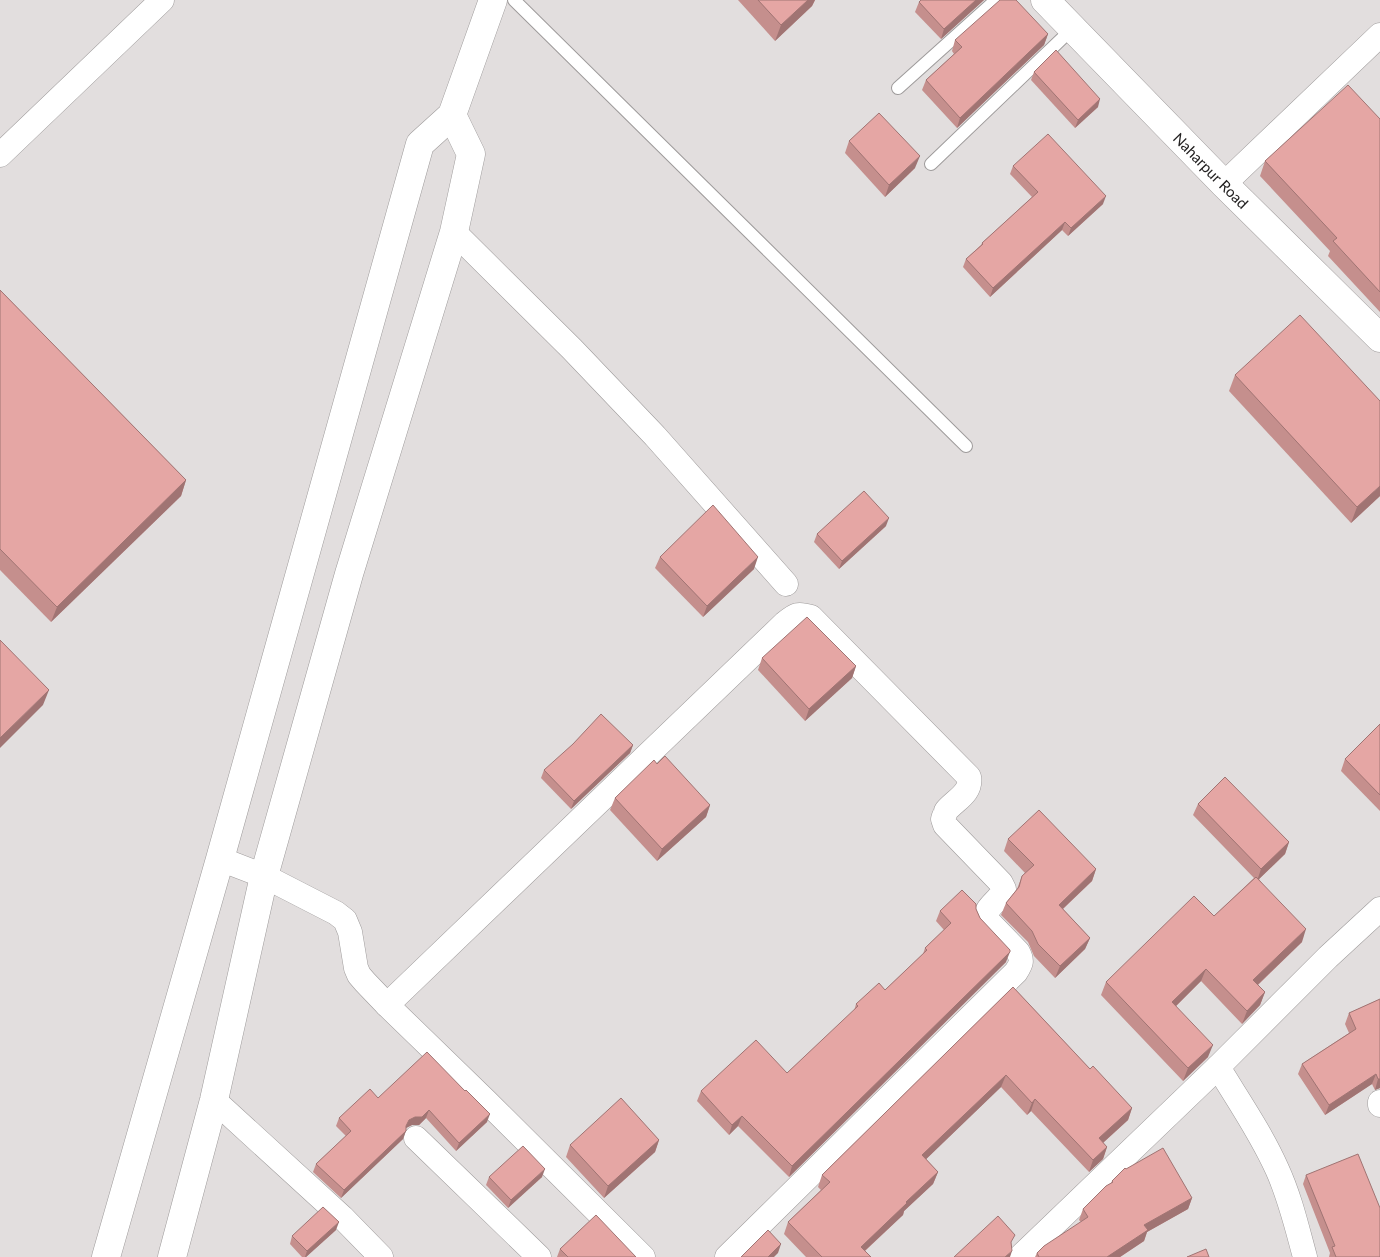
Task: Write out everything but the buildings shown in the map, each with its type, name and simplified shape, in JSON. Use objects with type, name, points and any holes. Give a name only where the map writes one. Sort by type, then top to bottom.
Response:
[{"type":"street","points":[[0,155],[162,0]]},
{"type":"street","points":[[106,1257],[220,859],[420,144],[452,115],[494,0]]},
{"type":"street","name":"Naharpur Road","points":[[1045,0],[1224,184],[1380,338]]},
{"type":"street","points":[[1224,184],[1380,35]]},
{"type":"street","points":[[172,1257],[214,1100],[264,876],[349,574],[454,232],[471,154],[452,115]]},
{"type":"street","points":[[454,232],[572,349],[655,436],[786,584]]},
{"type":"street","points":[[387,1006],[785,623],[800,614],[811,617],[969,777],[970,784],[967,790],[946,811],[942,819],[945,825],[1001,882],[1004,889],[1002,896],[986,910],[986,919],[1018,952],[1022,958],[1022,963],[1016,972],[727,1257]]},
{"type":"street","points":[[220,859],[264,876],[336,913],[345,920],[350,932],[356,968],[359,975],[387,1006],[643,1257]]},
{"type":"street","points":[[1020,1257],[1218,1067],[1328,957],[1380,909]]},
{"type":"street","points":[[1218,1067],[1278,1169],[1305,1257]]},
{"type":"street","points":[[214,1100],[342,1217],[381,1257]]},
{"type":"street","points":[[416,1138],[539,1257]]},
{"type":"lane","points":[[514,0],[966,446]]},
{"type":"lane","points":[[898,88],[996,0]]},
{"type":"lane","points":[[931,164],[1073,28]]}]
